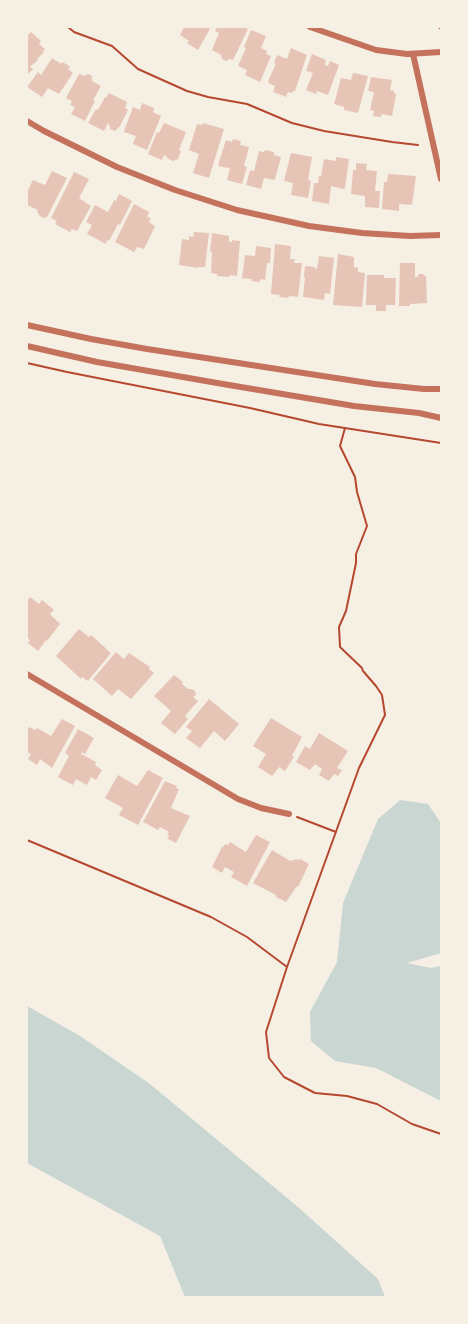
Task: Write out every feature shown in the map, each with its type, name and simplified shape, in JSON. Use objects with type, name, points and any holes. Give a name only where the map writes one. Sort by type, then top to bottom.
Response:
[{"type":"street","points":[[310,27],[364,47],[413,54],[441,52]]},
{"type":"street","points":[[413,54],[441,179]]},
{"type":"street","points":[[27,120],[117,167],[175,190],[237,210],[309,226],[363,233],[441,235]]},
{"type":"street","points":[[27,325],[102,341],[286,371],[375,384],[441,389]]},
{"type":"street","points":[[27,346],[97,362],[354,406],[419,413],[441,418]]},
{"type":"street","points":[[27,674],[238,798],[261,808],[289,814]]},
{"type":"path","points":[[68,27],[111,46],[138,69],[188,91],[247,104],[292,123],[324,131],[418,145]]},
{"type":"path","points":[[27,363],[345,428],[441,443]]},
{"type":"path","points":[[345,428],[340,446],[355,477],[367,526],[356,554],[346,611],[339,627],[340,647],[362,668],[382,696],[385,715],[360,768],[287,967],[266,1032],[269,1058],[284,1077],[315,1093],[347,1096],[377,1104],[412,1124],[441,1134]]},
{"type":"path","points":[[289,814],[336,831]]},
{"type":"path","points":[[27,840],[210,917],[247,937],[287,967]]},
{"type":"shaded area","points":[[400,800],[428,804],[441,823],[441,953],[407,963],[431,968],[441,966],[441,1101],[376,1068],[335,1061],[311,1041],[310,1012],[337,962],[343,903],[378,819]]},
{"type":"shaded area","points":[[27,1006],[80,1036],[150,1084],[298,1207],[378,1279],[385,1297],[185,1297],[160,1236],[27,1163]]},
{"type":"building","points":[[184,27],[211,27],[198,50],[180,35]]},
{"type":"building","points":[[217,27],[248,29],[233,60],[226,61],[212,50],[219,33],[215,31]]},
{"type":"building","points":[[251,30],[266,36],[261,48],[271,56],[260,82],[245,75],[247,70],[238,66]]},
{"type":"building","points":[[31,32],[41,41],[39,44],[45,49],[30,67],[33,69],[27,75],[27,36]]},
{"type":"building","points":[[291,48],[307,55],[295,91],[288,92],[286,97],[273,92],[275,86],[268,81],[276,64],[274,63],[277,55],[287,59]]},
{"type":"building","points":[[312,54],[326,60],[325,65],[328,66],[330,61],[339,65],[328,95],[306,90],[313,73],[306,71]]},
{"type":"building","points":[[52,58],[61,64],[62,62],[68,65],[70,67],[68,69],[73,73],[59,94],[48,88],[42,97],[27,87],[38,72],[41,75]]},
{"type":"building","points":[[353,73],[368,76],[358,113],[344,110],[344,107],[334,104],[341,78],[351,80]]},
{"type":"building","points":[[79,74],[92,76],[92,81],[101,86],[85,121],[71,114],[75,107],[70,105],[72,101],[66,98]]},
{"type":"building","points":[[371,77],[392,80],[390,90],[396,95],[392,116],[382,114],[381,117],[373,116],[374,111],[370,110],[374,92],[368,91]]},
{"type":"building","points":[[109,93],[127,102],[125,108],[128,110],[115,131],[110,129],[108,123],[104,131],[88,123]]},
{"type":"building","points":[[142,103],[154,108],[153,112],[161,116],[147,150],[133,144],[136,136],[124,132],[133,107],[140,110]]},
{"type":"building","points":[[164,123],[186,132],[178,159],[173,161],[164,155],[162,160],[148,154],[157,132],[159,133]]},
{"type":"building","points":[[203,123],[224,129],[209,178],[193,173],[199,154],[189,150],[197,124],[203,125]]},
{"type":"building","points":[[233,139],[241,141],[240,145],[249,147],[242,184],[227,180],[230,168],[218,165],[226,140],[232,142]]},
{"type":"building","points":[[265,150],[281,157],[275,179],[264,178],[261,189],[246,185],[250,170],[254,171],[259,151],[264,152]]},
{"type":"building","points":[[291,153],[312,157],[308,198],[291,195],[293,183],[284,181]]},
{"type":"building","points":[[336,157],[349,159],[345,188],[331,186],[329,204],[312,201],[314,183],[318,183],[319,176],[321,176],[324,159],[336,161]]},
{"type":"building","points":[[356,163],[367,164],[366,170],[377,171],[375,191],[380,191],[379,208],[365,207],[365,196],[351,194],[353,170],[356,170]]},
{"type":"building","points":[[52,171],[67,178],[47,217],[43,218],[39,215],[38,210],[27,205],[27,192],[33,180],[45,185]]},
{"type":"building","points":[[74,172],[89,179],[79,198],[91,206],[77,231],[72,229],[70,232],[55,224],[57,221],[51,218]]},
{"type":"building","points":[[388,174],[416,176],[412,205],[399,204],[399,211],[382,209],[384,182],[387,182]]},
{"type":"building","points":[[119,194],[132,201],[120,225],[118,224],[106,244],[87,234],[92,225],[86,222],[95,205],[108,212]]},
{"type":"building","points":[[134,204],[149,212],[147,217],[151,218],[149,222],[155,226],[144,249],[137,247],[134,252],[115,242]]},
{"type":"building","points":[[194,232],[209,233],[205,267],[179,265],[182,239],[189,240],[189,236],[193,237]]},
{"type":"building","points":[[212,233],[229,236],[229,242],[240,241],[237,276],[217,276],[211,273]]},
{"type":"building","points":[[275,244],[291,246],[290,259],[295,259],[294,263],[302,263],[298,297],[279,297],[280,295],[271,294]]},
{"type":"building","points":[[256,246],[271,248],[265,280],[260,279],[260,282],[242,278],[245,255],[255,256]]},
{"type":"building","points":[[338,254],[354,257],[354,267],[358,268],[358,272],[365,273],[362,307],[333,305]]},
{"type":"building","points":[[319,256],[334,258],[330,294],[325,293],[324,300],[303,297],[305,266],[317,269]]},
{"type":"building","points":[[400,263],[415,263],[415,277],[423,274],[426,277],[427,303],[399,306]]},
{"type":"building","points":[[367,275],[396,278],[395,305],[386,305],[386,311],[376,311],[376,305],[366,305]]},
{"type":"building","points":[[30,597],[39,604],[42,600],[54,610],[50,614],[60,624],[38,651],[28,643],[30,640],[27,638],[27,601]]},
{"type":"building","points":[[79,629],[89,637],[91,635],[111,653],[88,681],[82,677],[81,679],[56,656]]},
{"type":"building","points":[[116,652],[124,659],[129,653],[150,667],[149,669],[154,673],[131,699],[118,689],[112,696],[93,679]]},
{"type":"building","points":[[174,675],[188,689],[195,691],[196,695],[193,697],[198,701],[185,716],[188,719],[175,734],[161,723],[171,711],[154,696]]},
{"type":"building","points":[[209,699],[239,724],[225,741],[214,731],[200,748],[186,738],[192,731],[186,727]]},
{"type":"building","points":[[271,718],[302,737],[285,771],[279,767],[272,776],[258,767],[266,754],[253,746]]},
{"type":"building","points":[[62,719],[75,726],[52,768],[40,759],[37,765],[28,759],[31,754],[27,752],[27,729],[37,728],[51,736]]},
{"type":"building","points":[[78,729],[94,738],[85,754],[82,752],[81,754],[96,762],[95,765],[102,770],[96,780],[91,777],[87,785],[76,779],[73,785],[58,777],[69,756],[65,753]]},
{"type":"building","points":[[319,733],[348,751],[337,768],[342,770],[338,776],[334,774],[329,781],[319,775],[322,769],[315,764],[310,770],[296,762],[305,746],[310,749]]},
{"type":"building","points":[[148,770],[163,778],[138,825],[119,815],[123,808],[105,798],[118,775],[137,786]]},
{"type":"building","points":[[165,781],[179,789],[171,808],[190,816],[176,843],[168,839],[169,832],[160,827],[158,830],[143,822]]},
{"type":"building","points":[[256,835],[270,842],[247,886],[231,877],[234,872],[225,867],[222,873],[212,867],[225,844],[228,845],[230,842],[246,852]]},
{"type":"building","points":[[272,850],[290,861],[299,859],[309,864],[298,887],[286,902],[253,883]]}]
